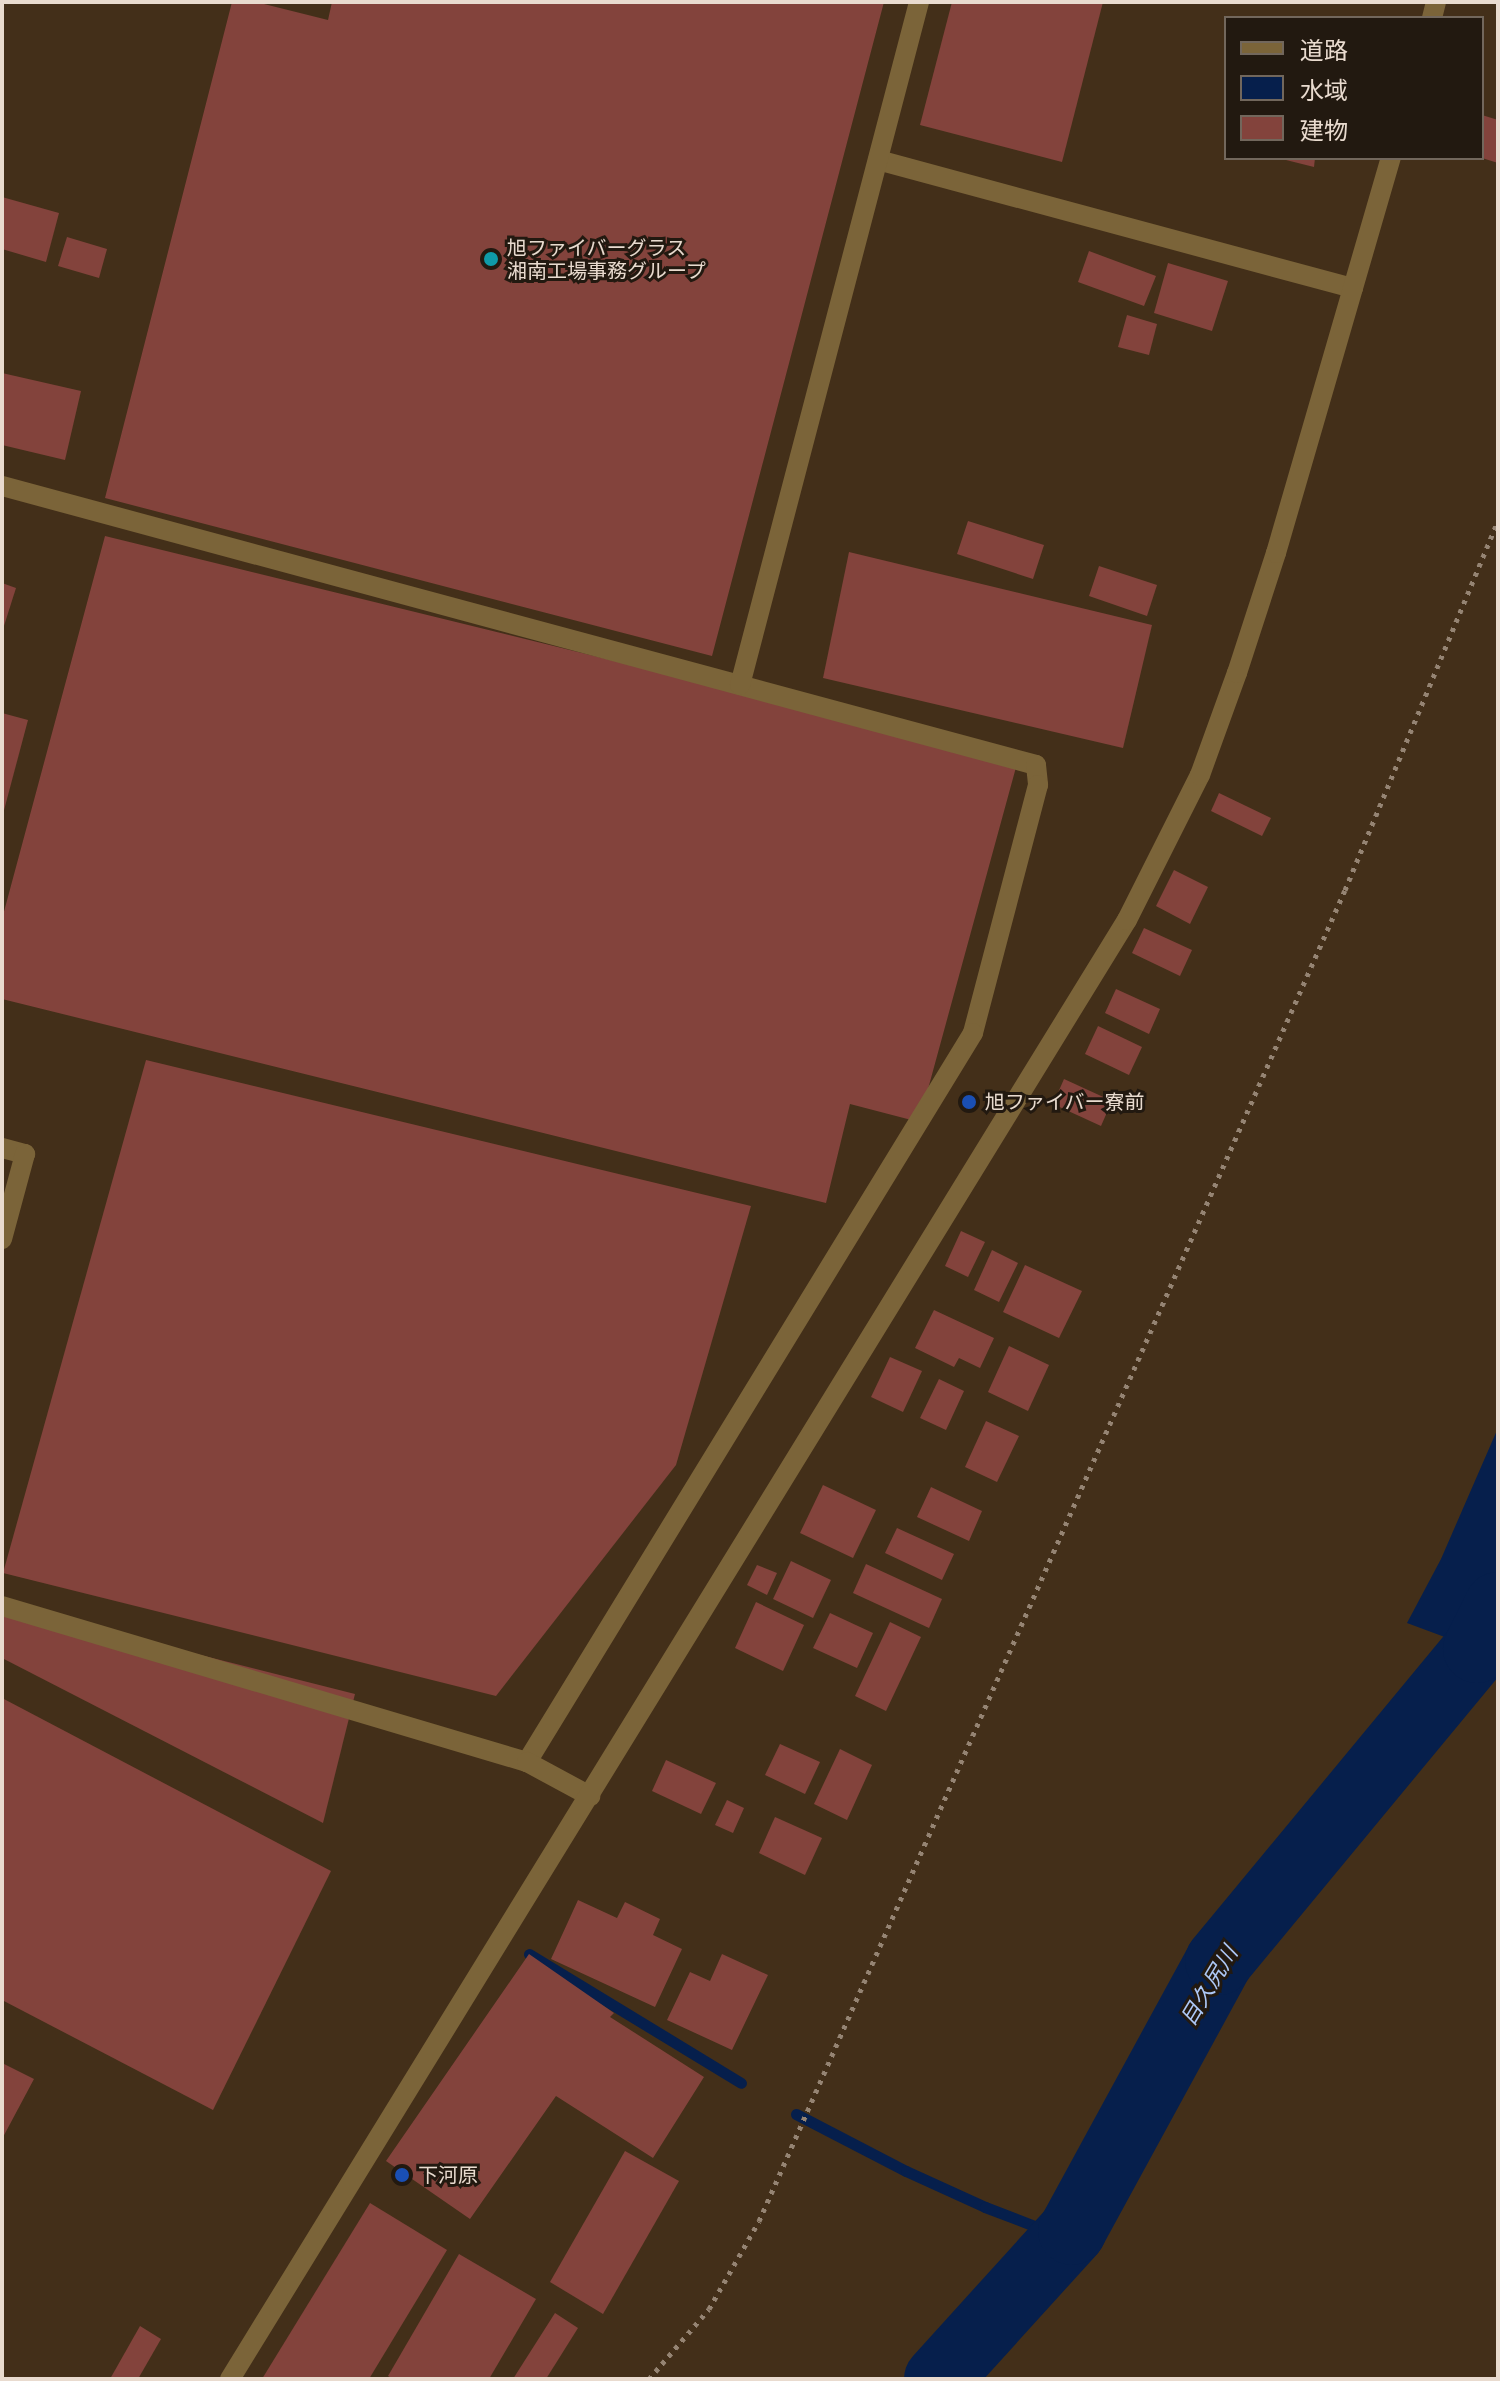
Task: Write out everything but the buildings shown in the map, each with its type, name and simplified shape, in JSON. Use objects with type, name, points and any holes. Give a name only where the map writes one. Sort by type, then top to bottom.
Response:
[{"type":"street","points":[[740,685],[919,2]]},
{"type":"street","points":[[878,160],[1353,288]]},
{"type":"street","points":[[230,2379],[590,1796],[1140,893],[1200,775],[1237,673],[1276,553],[1390,160]]},
{"type":"street","points":[[2,486],[1036,765],[1038,785],[973,1033],[527,1762]]},
{"type":"street","points":[[2,1148],[25,1154],[2,1239]]},
{"type":"street","points":[[2,1606],[527,1762],[590,1796]]},
{"type":"path","points":[[649,2379],[709,2309],[759,2221],[1345,890],[1498,520]]},
{"type":"water","points":[[1498,1428],[1498,1630],[1477,1649],[1407,1623],[1441,1559]]},
{"type":"waterway","name":"目久尻川","points":[[938,2379],[1072,2231],[1219,1961],[1477,1649],[1498,1606]]},
{"type":"waterway","points":[[529,1954],[741,2083]]},
{"type":"waterway","points":[[796,2114],[906,2171],[985,2207],[1037,2227],[1072,2231]]},
{"type":"place","name":"旭ファイバーグラス 湘南工場事務グループ","points":[[491,259]]},
{"type":"place","name":"旭ファイバー寮前","points":[[969,1102]]},
{"type":"place","name":"下河原","points":[[402,2175]]}]
